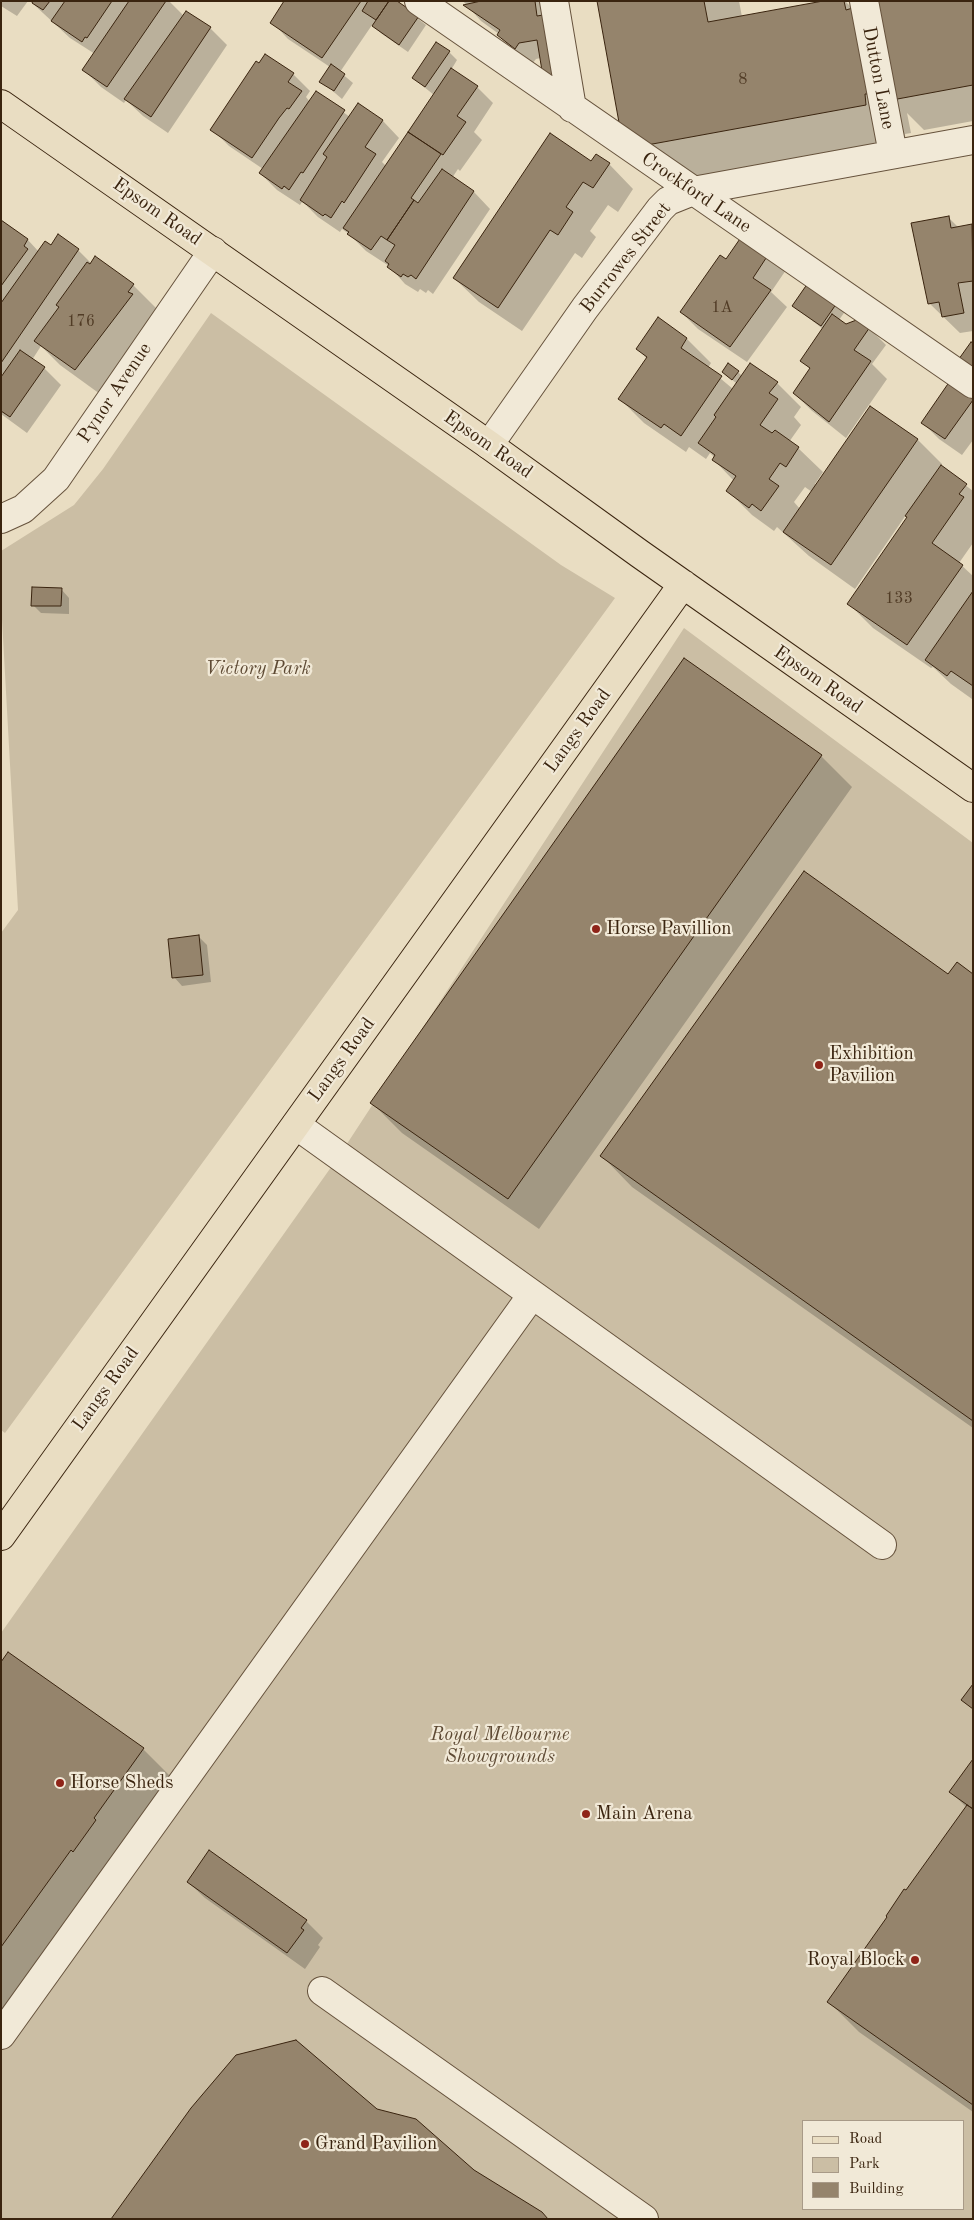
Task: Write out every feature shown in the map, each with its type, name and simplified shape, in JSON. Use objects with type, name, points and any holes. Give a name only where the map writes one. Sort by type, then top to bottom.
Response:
[{"type":"main road","name":"Epsom Road","points":[[1,104],[490,445],[683,584],[973,788]]},
{"type":"main road","name":"Langs Road","points":[[1,1536],[683,584]]},
{"type":"street","name":"Crockford Lane","points":[[419,1],[973,384]]},
{"type":"street","points":[[554,1],[572,108]]},
{"type":"street","name":"Dutton Lane","points":[[864,1],[893,154]]},
{"type":"street","name":"Burrowes Street","points":[[490,445],[585,308],[668,201],[693,191],[973,140]]},
{"type":"street","name":"Pynor Avenue","points":[[1,518],[23,510],[56,479],[213,251]]},
{"type":"street","points":[[296,1125],[882,1545]]},
{"type":"street","points":[[1,2035],[532,1295]]},
{"type":"street","points":[[322,1991],[644,2219]]},
{"type":"green space","name":"Victory Park","points":[[211,313],[561,565],[615,598],[5,1433],[1,1430],[1,933],[18,910],[1,601],[1,551],[74,505],[103,469]]},
{"type":"green space","name":"Royal Melbourne Showgrounds","points":[[684,628],[973,843],[973,2219],[1,2219],[1,1633],[339,1156]]},
{"type":"building","points":[[33,1],[50,1],[43,10],[32,3]]},
{"type":"building","points":[[65,1],[112,1],[87,38],[85,37],[82,42],[51,21]]},
{"type":"building","points":[[129,1],[166,1],[107,87],[82,70]]},
{"type":"building","points":[[284,1],[361,1],[322,58],[270,23]]},
{"type":"building","points":[[368,1],[389,1],[376,20],[362,11]]},
{"type":"building","points":[[389,1],[397,1],[419,16],[399,45],[372,26]]},
{"type":"building","points":[[481,1],[535,1],[537,16],[549,14],[560,74],[543,77],[537,40],[519,43],[515,49],[497,35],[500,30],[463,5]]},
{"type":"building","points":[[597,1],[704,1],[708,22],[823,1],[844,1],[846,10],[856,7],[871,94],[865,94],[866,105],[647,145],[620,128]]},
{"type":"building","points":[[874,1],[973,1],[973,85],[892,100]]},
{"type":"building","points":[[186,11],[211,27],[151,117],[124,99]]},
{"type":"building","points":[[436,42],[450,51],[425,87],[412,78]]},
{"type":"building","points":[[265,54],[294,73],[288,82],[302,91],[289,109],[287,108],[279,118],[252,158],[210,130],[256,61],[259,63]]},
{"type":"building","points":[[331,64],[345,74],[334,91],[319,82]]},
{"type":"building","points":[[451,68],[478,86],[457,116],[466,122],[443,155],[408,132]]},
{"type":"building","points":[[316,91],[345,110],[303,173],[301,172],[289,190],[284,186],[282,189],[259,173]]},
{"type":"building","points":[[358,103],[383,120],[365,147],[376,154],[344,203],[342,201],[331,218],[325,214],[323,216],[300,200],[327,157],[323,154]]},
{"type":"building","points":[[408,132],[441,154],[411,198],[414,200],[387,240],[381,236],[371,250],[347,234],[349,232],[343,228]]},
{"type":"building","points":[[550,133],[591,161],[596,154],[610,163],[593,188],[583,182],[566,207],[573,212],[558,235],[550,230],[498,308],[453,278]]},
{"type":"building","points":[[442,169],[474,191],[416,279],[411,275],[408,277],[403,274],[401,277],[387,267],[389,264],[385,261],[395,245],[387,240],[414,200],[418,203]]},
{"type":"building","points":[[949,216],[951,228],[972,224],[973,281],[958,283],[964,313],[942,317],[939,302],[928,304],[911,223]]},
{"type":"building","points":[[1,220],[28,239],[24,246],[28,249],[1,286]]},
{"type":"building","points":[[744,233],[770,252],[753,278],[771,290],[730,347],[680,312],[720,255],[726,259]]},
{"type":"building","points":[[58,234],[79,249],[1,363],[1,303],[45,241],[51,245]]},
{"type":"building","points":[[95,256],[134,284],[128,292],[133,294],[75,370],[34,341],[59,307],[56,305],[87,262],[90,264]]},
{"type":"building","points":[[810,280],[839,300],[821,326],[792,306]]},
{"type":"building","points":[[832,314],[846,324],[859,319],[870,327],[854,350],[871,361],[829,422],[793,393],[810,368],[800,361]]},
{"type":"building","points":[[658,317],[687,338],[681,348],[722,376],[681,436],[664,424],[661,428],[618,399],[647,357],[636,349]]},
{"type":"building","points":[[971,342],[973,343],[973,375],[956,363]]},
{"type":"building","points":[[20,350],[45,367],[10,417],[1,411],[1,377]]},
{"type":"building","points":[[728,363],[739,371],[732,380],[722,372]]},
{"type":"building","points":[[750,363],[778,382],[769,393],[778,399],[760,425],[772,433],[775,430],[799,447],[786,467],[780,463],[769,479],[779,486],[761,511],[752,504],[749,508],[726,491],[736,476],[712,460],[715,455],[698,443],[716,417],[714,415]]},
{"type":"building","points":[[952,378],[973,392],[973,400],[945,439],[921,423]]},
{"type":"building","points":[[870,406],[918,439],[831,565],[783,532]]},
{"type":"building","points":[[941,465],[967,484],[959,494],[964,497],[932,543],[963,565],[907,645],[847,604]]},
{"type":"building","points":[[32,587],[62,588],[61,606],[31,606]]},
{"type":"building","points":[[973,591],[973,686],[951,671],[947,676],[925,660]]},
{"type":"building","name":"Horse Pavillion","points":[[684,658],[822,755],[508,1199],[370,1103]]},
{"type":"building","name":"Exhibition Pavilion","points":[[804,871],[948,974],[957,962],[973,974],[973,1421],[600,1156]]},
{"type":"building","points":[[199,935],[203,975],[172,978],[168,939]]},
{"type":"building","name":"Horse Sheds","points":[[8,1652],[144,1748],[94,1818],[96,1820],[73,1852],[71,1850],[1,1947],[1,1662]]},
{"type":"building","points":[[973,1684],[973,1709],[961,1700]]},
{"type":"building","points":[[973,1759],[973,1809],[949,1792]]},
{"type":"building","name":"Royal Block","points":[[967,1805],[973,1809],[973,2105],[827,2002],[887,1917],[904,1889],[906,1890]]},
{"type":"building","points":[[209,1850],[307,1920],[301,1928],[304,1930],[287,1953],[187,1882]]},
{"type":"building","name":"Grand Pavilion","points":[[296,2040],[377,2109],[416,2119],[474,2170],[542,2212],[548,2219],[111,2219],[191,2108],[236,2055]]},
{"type":"place","name":"Horse Pavillion","points":[[596,929]]},
{"type":"place","name":"Exhibition Pavilion","points":[[819,1065]]},
{"type":"place","name":"Horse Sheds","points":[[60,1783]]},
{"type":"place","name":"Main Arena","points":[[586,1814]]},
{"type":"place","name":"Royal Block","points":[[915,1960]]},
{"type":"place","name":"Grand Pavilion","points":[[305,2144]]}]
